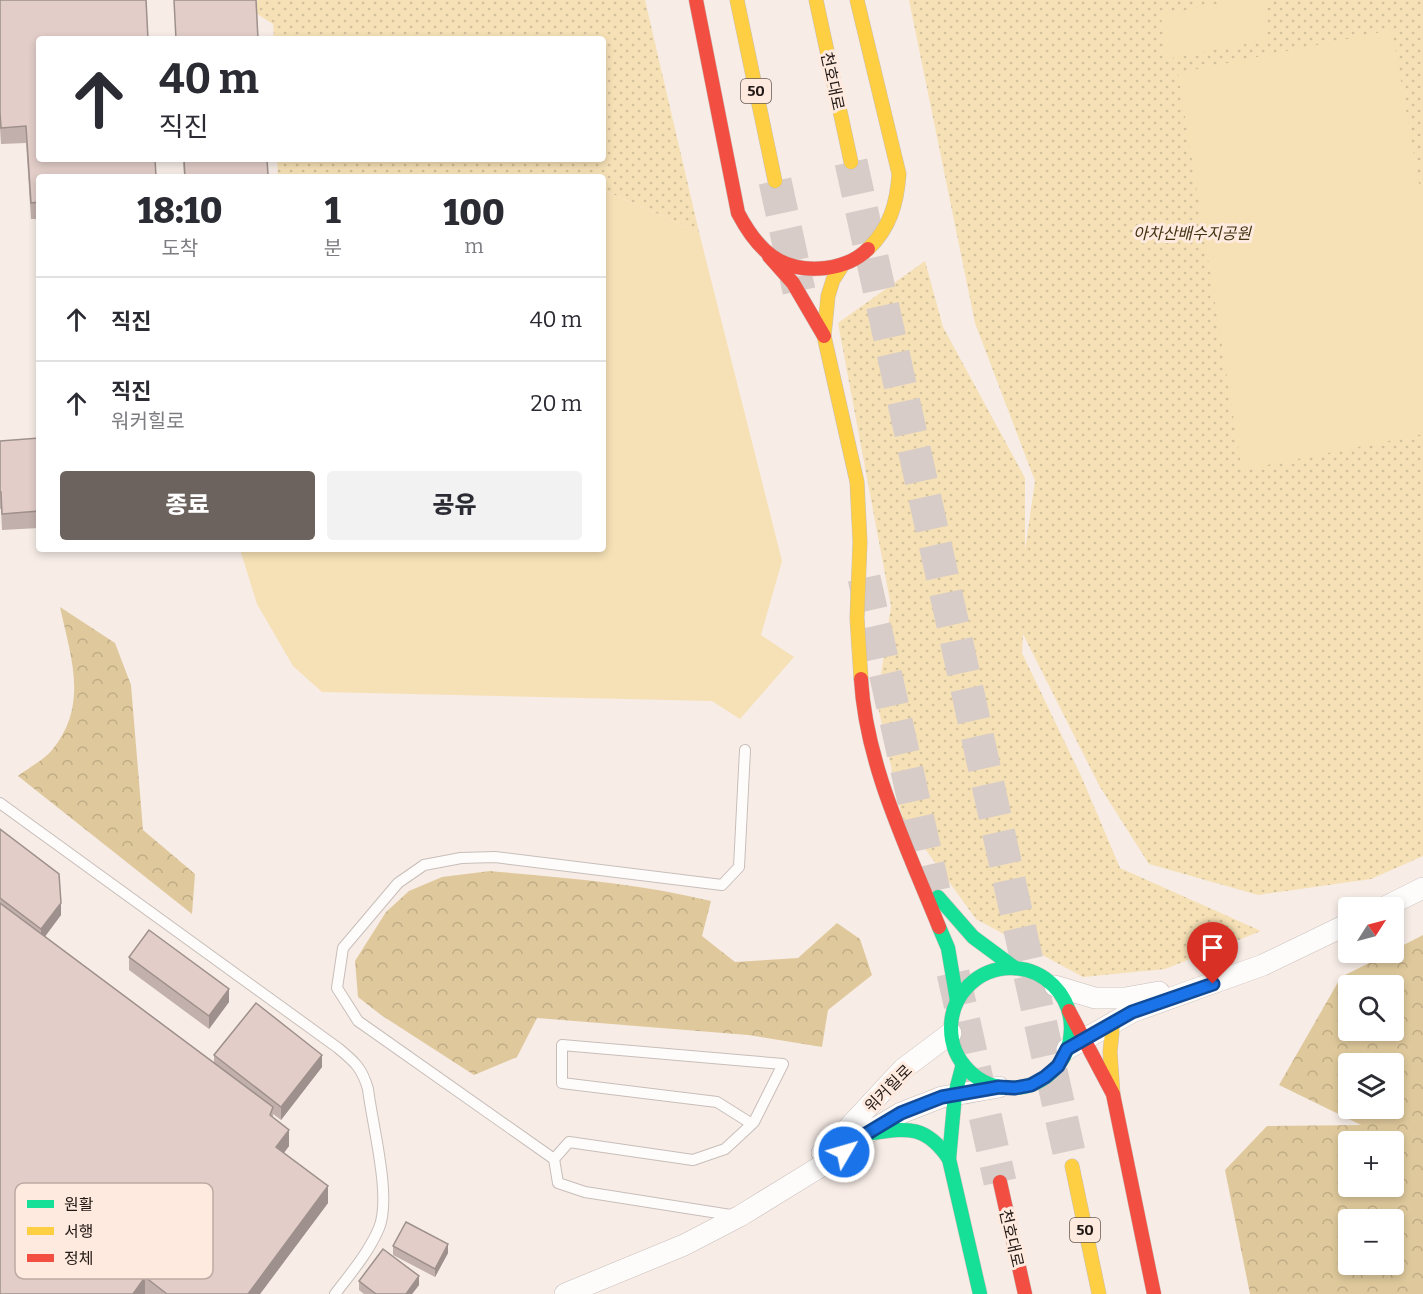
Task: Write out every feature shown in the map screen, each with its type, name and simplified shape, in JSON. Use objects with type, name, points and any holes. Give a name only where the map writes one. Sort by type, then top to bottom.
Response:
[{"type":"main road","points":[[696,0],[738,213],[761,248],[787,274],[800,294],[811,318],[824,336]]},
{"type":"main road","name":"50","points":[[737,0],[775,181]]},
{"type":"main road","name":"천호대로","points":[[816,0],[851,162]]},
{"type":"main road","points":[[857,0],[898,174],[899,191],[892,216],[880,238],[867,250],[842,266],[833,280],[828,296],[824,336],[857,482],[860,542],[857,618],[862,696],[869,734],[888,798],[948,948],[957,1001]]},
{"type":"main road","points":[[761,248],[776,259],[793,267],[818,269],[842,266]]},
{"type":"main road","points":[[912,861],[961,926],[990,953],[1015,968]]},
{"type":"main road","points":[[1001,968],[1034,972],[1055,986],[1063,998],[1069,1011],[1076,1045],[1058,1066],[1031,1085],[1015,1088],[999,1087],[981,1080],[963,1064],[955,1049],[951,1033],[952,1016],[963,991],[981,976],[1001,968]]},
{"type":"main road","points":[[1069,1011],[1076,1045],[1113,1094]]},
{"type":"main road","points":[[1113,1023],[1110,1052],[1113,1094],[1154,1294]]},
{"type":"main road","points":[[949,1159],[955,1094],[963,1064]]},
{"type":"main road","points":[[866,1134],[904,1129],[923,1135],[941,1145],[949,1159],[981,1294]]},
{"type":"main road","name":"50","points":[[1072,1166],[1099,1294]]},
{"type":"main road","name":"천호대로","points":[[1000,1182],[1025,1294]]},
{"type":"street","points":[[1404,898],[1423,888]]},
{"type":"street","points":[[1076,1045],[1132,1012],[1263,965],[1338,929]]},
{"type":"street","points":[[1055,986],[1095,998],[1125,998],[1213,984]]},
{"type":"street","name":"워커힐로","points":[[774,1195],[838,1139],[903,1069],[951,1033]]},
{"type":"street","name":"워커힐로","points":[[565,1294],[684,1245],[740,1216],[844,1152],[866,1134],[901,1113],[942,1097],[999,1087]]},
{"type":"lane","points":[[740,1216],[585,1192],[558,1183],[554,1158],[358,1021],[337,988],[343,948],[398,883],[424,865],[461,858],[495,857],[722,885],[740,867],[746,750]]},
{"type":"lane","points":[[0,802],[355,1062],[363,1074],[368,1089],[383,1193],[380,1226],[364,1256],[335,1294]]},
{"type":"lane","points":[[554,1158],[569,1142],[693,1160],[725,1149],[753,1123],[783,1064],[562,1045],[562,1083],[717,1102],[753,1123]]},
{"type":"green space","points":[[235,0],[645,0],[699,232],[606,191],[606,174],[278,174],[277,162],[606,162],[606,36],[274,36],[273,24]]},
{"type":"green space","name":"아차산배수지공원","points":[[909,0],[1423,0],[1423,856],[1371,879],[1258,895],[1149,864],[1100,787],[1023,634],[1022,653],[1082,778],[1120,868],[1261,931],[1165,969],[1083,977],[976,919],[902,817],[877,702],[891,606],[838,323],[925,261],[943,327],[1025,478],[1025,550],[1035,481],[975,323]]},
{"type":"green space","points":[[1235,0],[1265,0],[1267,40],[1166,59],[1161,15]]},
{"type":"green space","points":[[1392,30],[1423,206],[1423,434],[1242,470],[1178,73]]},
{"type":"green space","points":[[606,191],[699,232],[782,561],[761,635],[794,657],[740,719],[712,701],[322,692],[293,666],[257,604],[241,552],[606,552]]},
{"type":"green space","points":[[60,607],[115,643],[131,685],[143,830],[195,874],[192,914],[18,776],[49,754],[63,733],[70,716],[74,698],[74,681]]},
{"type":"green space","points":[[490,871],[629,885],[711,901],[702,936],[735,962],[798,958],[837,923],[860,939],[872,975],[828,1010],[822,1047],[748,1035],[537,1018],[517,1057],[474,1075],[381,1015],[358,997],[355,961],[386,912],[409,891],[442,877]]},
{"type":"green space","points":[[1423,935],[1423,1294],[1250,1294],[1225,1170],[1267,1126],[1361,1125],[1349,1119],[1404,1119],[1404,1053],[1338,1053],[1338,1114],[1279,1085],[1338,982],[1338,1041],[1404,1041],[1404,975],[1345,975],[1369,963],[1404,963],[1404,945]]},
{"type":"building","points":[[0,0],[146,0],[148,36],[36,36],[36,162],[155,162],[156,174],[36,174],[36,202],[31,203],[26,126],[1,128]]},
{"type":"building","points":[[174,0],[256,0],[258,36],[176,36]]},
{"type":"building","points":[[184,162],[267,162],[268,174],[185,174]]},
{"type":"building","points":[[36,438],[36,511],[2,514],[0,441]]},
{"type":"building","points":[[0,829],[59,874],[61,903],[41,929],[0,898]]},
{"type":"building","points":[[0,903],[273,1107],[270,1115],[289,1130],[276,1147],[328,1186],[248,1294],[167,1294],[148,1279],[213,1279],[213,1183],[15,1183],[15,1279],[144,1279],[133,1294],[0,1294]]},
{"type":"building","points":[[149,930],[229,989],[209,1016],[129,957]]},
{"type":"building","points":[[256,1003],[322,1055],[281,1107],[214,1055]]},
{"type":"building","points":[[406,1222],[448,1244],[435,1269],[393,1246]]},
{"type":"building","points":[[383,1249],[419,1276],[406,1294],[376,1294],[359,1281]]},
{"type":"tunnel","points":[[851,162],[1072,1166]]},
{"type":"tunnel","points":[[775,181],[799,291]]},
{"type":"tunnel","points":[[864,578],[934,891]]},
{"type":"tunnel","points":[[953,973],[1000,1182]]},
{"type":"traffic: fast","points":[[938,897],[973,937],[1015,968]]},
{"type":"traffic: fast","points":[[939,927],[948,948],[957,1001]]},
{"type":"traffic: fast","points":[[1011,968],[1034,973],[1053,986],[1066,1005],[1071,1028],[1066,1051],[1053,1070],[1034,1083],[1011,1088],[988,1083],[969,1070],[956,1051],[951,1028],[956,1005],[969,986],[988,973],[1011,968]]},
{"type":"traffic: fast","points":[[963,1064],[955,1094],[949,1159],[980,1294]]},
{"type":"traffic: fast","points":[[866,1134],[902,1130],[922,1134],[940,1147],[949,1159]]},
{"type":"traffic: slow","points":[[737,0],[775,181]]},
{"type":"traffic: slow","points":[[816,0],[851,162]]},
{"type":"traffic: slow","points":[[857,0],[899,174],[896,195],[887,224],[868,249]]},
{"type":"traffic: slow","points":[[842,266],[833,280],[828,296],[824,336],[857,482],[860,542],[857,618],[861,679]]},
{"type":"traffic: slow","points":[[1113,1023],[1110,1052],[1113,1094]]},
{"type":"traffic: slow","points":[[1072,1166],[1099,1294]]},
{"type":"traffic: jam","points":[[696,0],[738,213],[754,238],[773,257],[796,267],[810,269],[843,264],[868,249]]},
{"type":"traffic: jam","points":[[769,256],[793,283],[824,336]]},
{"type":"traffic: jam","points":[[861,679],[864,711],[879,774],[939,927]]},
{"type":"traffic: jam","points":[[1069,1011],[1113,1094],[1154,1294]]},
{"type":"traffic: jam","points":[[1000,1182],[1025,1294]]},
{"type":"route","points":[[844,1152],[866,1134],[901,1113],[942,1097],[999,1087],[1015,1088],[1031,1085],[1058,1066],[1067,1049],[1085,1041],[1132,1012],[1213,984]]}]
